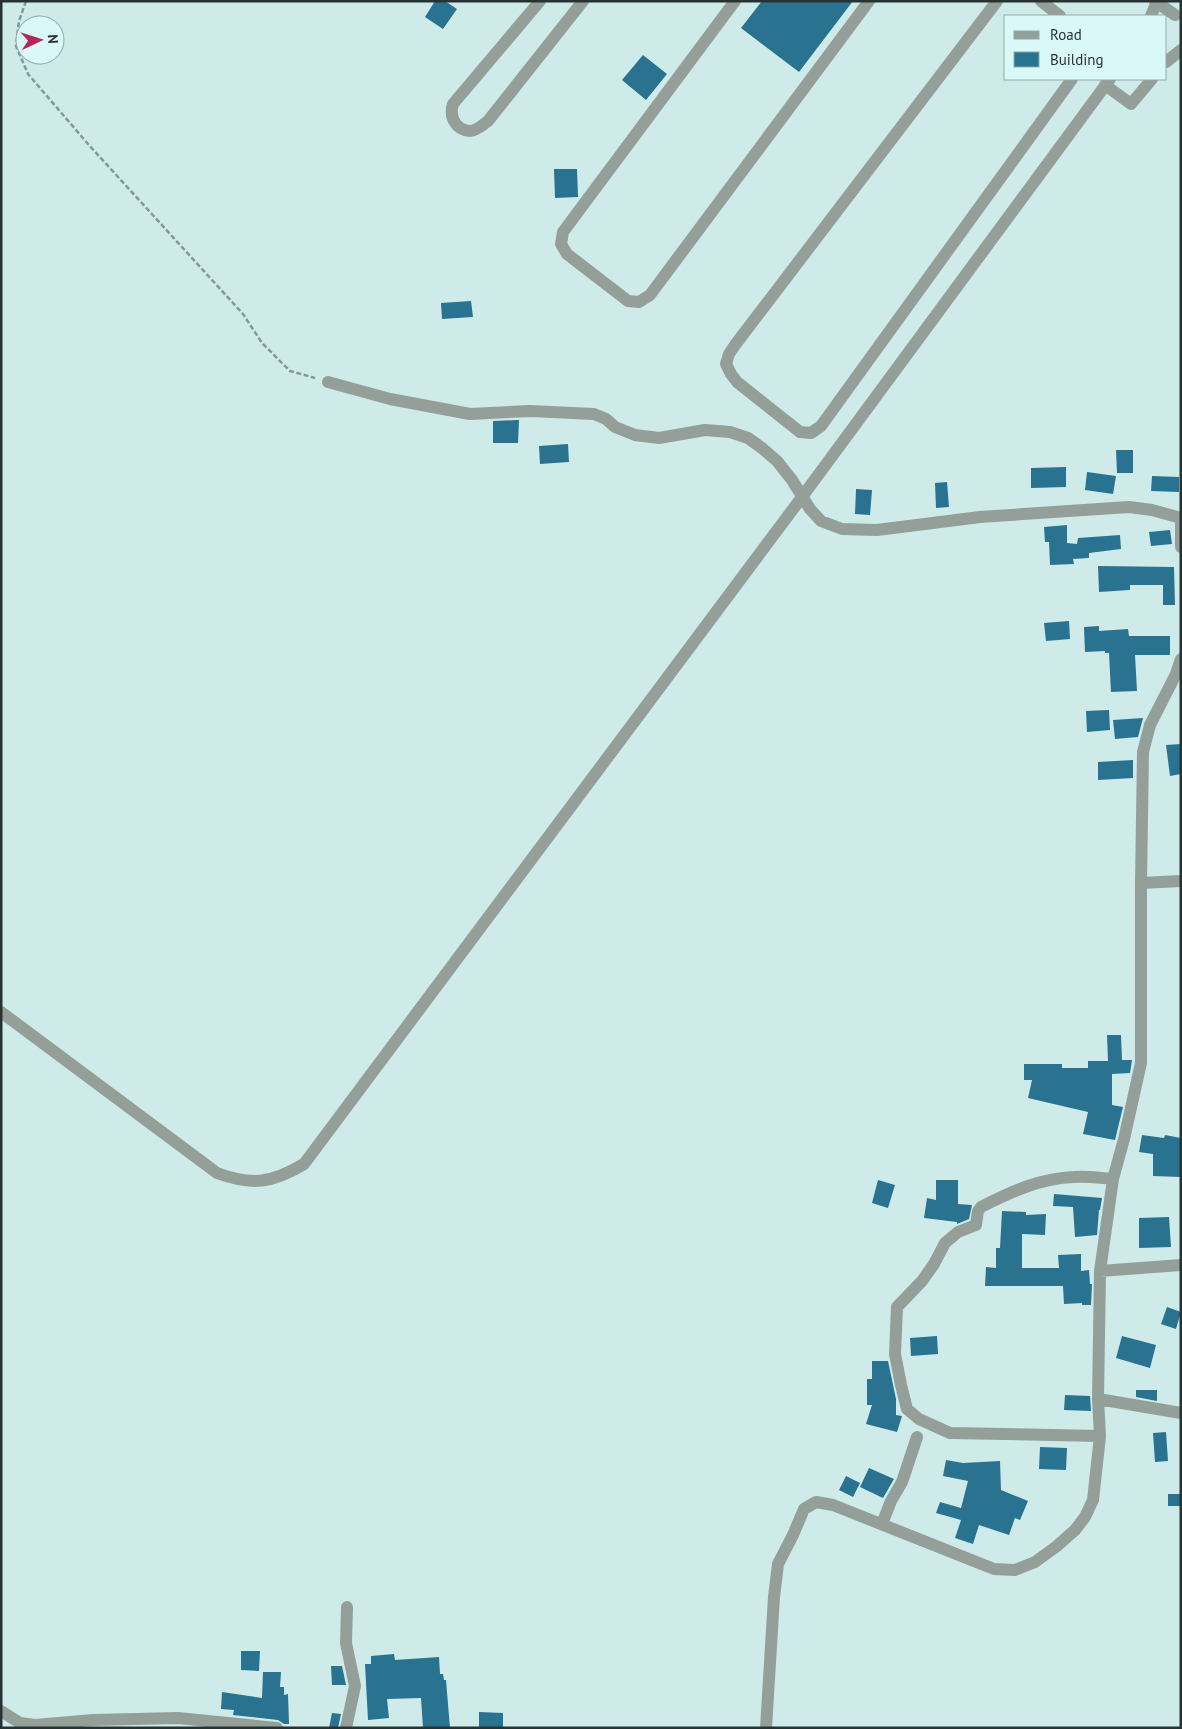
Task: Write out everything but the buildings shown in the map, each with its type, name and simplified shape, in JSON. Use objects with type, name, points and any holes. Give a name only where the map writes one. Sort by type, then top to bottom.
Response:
[{"type":"street","points":[[540,1],[453,104],[451,110],[452,120],[459,127],[470,131],[488,121],[583,1]]},
{"type":"street","points":[[735,1],[563,232],[561,244],[567,254],[628,301],[639,302],[650,295],[869,1]]},
{"type":"street","points":[[997,1],[735,345],[729,354],[726,364],[730,374],[737,382],[800,432],[811,433],[821,426],[1071,80]]},
{"type":"street","points":[[1041,1],[1059,15]]},
{"type":"street","points":[[1151,15],[1156,2],[1174,14]]},
{"type":"street","points":[[1167,61],[1181,50]]},
{"type":"street","points":[[1,1012],[217,1173],[233,1179],[250,1181],[269,1180],[286,1175],[304,1164],[802,497],[1108,82],[1131,104],[1151,80]]},
{"type":"street","points":[[328,382],[390,399],[470,414],[530,411],[594,414],[606,419],[615,427],[635,435],[660,438],[705,430],[730,432],[748,438],[777,461],[792,480],[810,509],[821,520],[842,528],[877,530],[980,517],[1129,507],[1152,510],[1181,518],[1181,547]]},
{"type":"street","points":[[766,1728],[774,1597],[778,1564],[804,1509],[816,1502],[833,1505],[994,1569],[1015,1570],[1035,1562],[1075,1530],[1086,1517],[1093,1500],[1100,1436],[1098,1399],[1100,1271],[1113,1179],[1124,1140],[1141,1063],[1141,883],[1144,752],[1150,725],[1176,674],[1181,659]]},
{"type":"street","points":[[1141,883],[1181,881]]},
{"type":"street","points":[[1100,1436],[950,1433],[919,1420],[907,1408],[898,1370],[895,1354],[896,1307],[922,1281],[945,1243],[958,1232],[976,1225],[978,1211],[981,1207],[1023,1187],[1047,1180],[1074,1176],[1113,1179]]},
{"type":"street","points":[[1100,1271],[1181,1265]]},
{"type":"street","points":[[1098,1399],[1181,1413]]},
{"type":"street","points":[[882,1524],[891,1501],[902,1482],[917,1437]]},
{"type":"street","points":[[346,1728],[355,1686],[346,1643],[347,1607]]},
{"type":"street","points":[[1,1711],[20,1724],[35,1725],[93,1720],[178,1718],[277,1728]]},
{"type":"path","points":[[26,1],[19,21],[16,46],[28,74],[88,144],[243,314],[262,343],[290,371],[328,382]]}]
